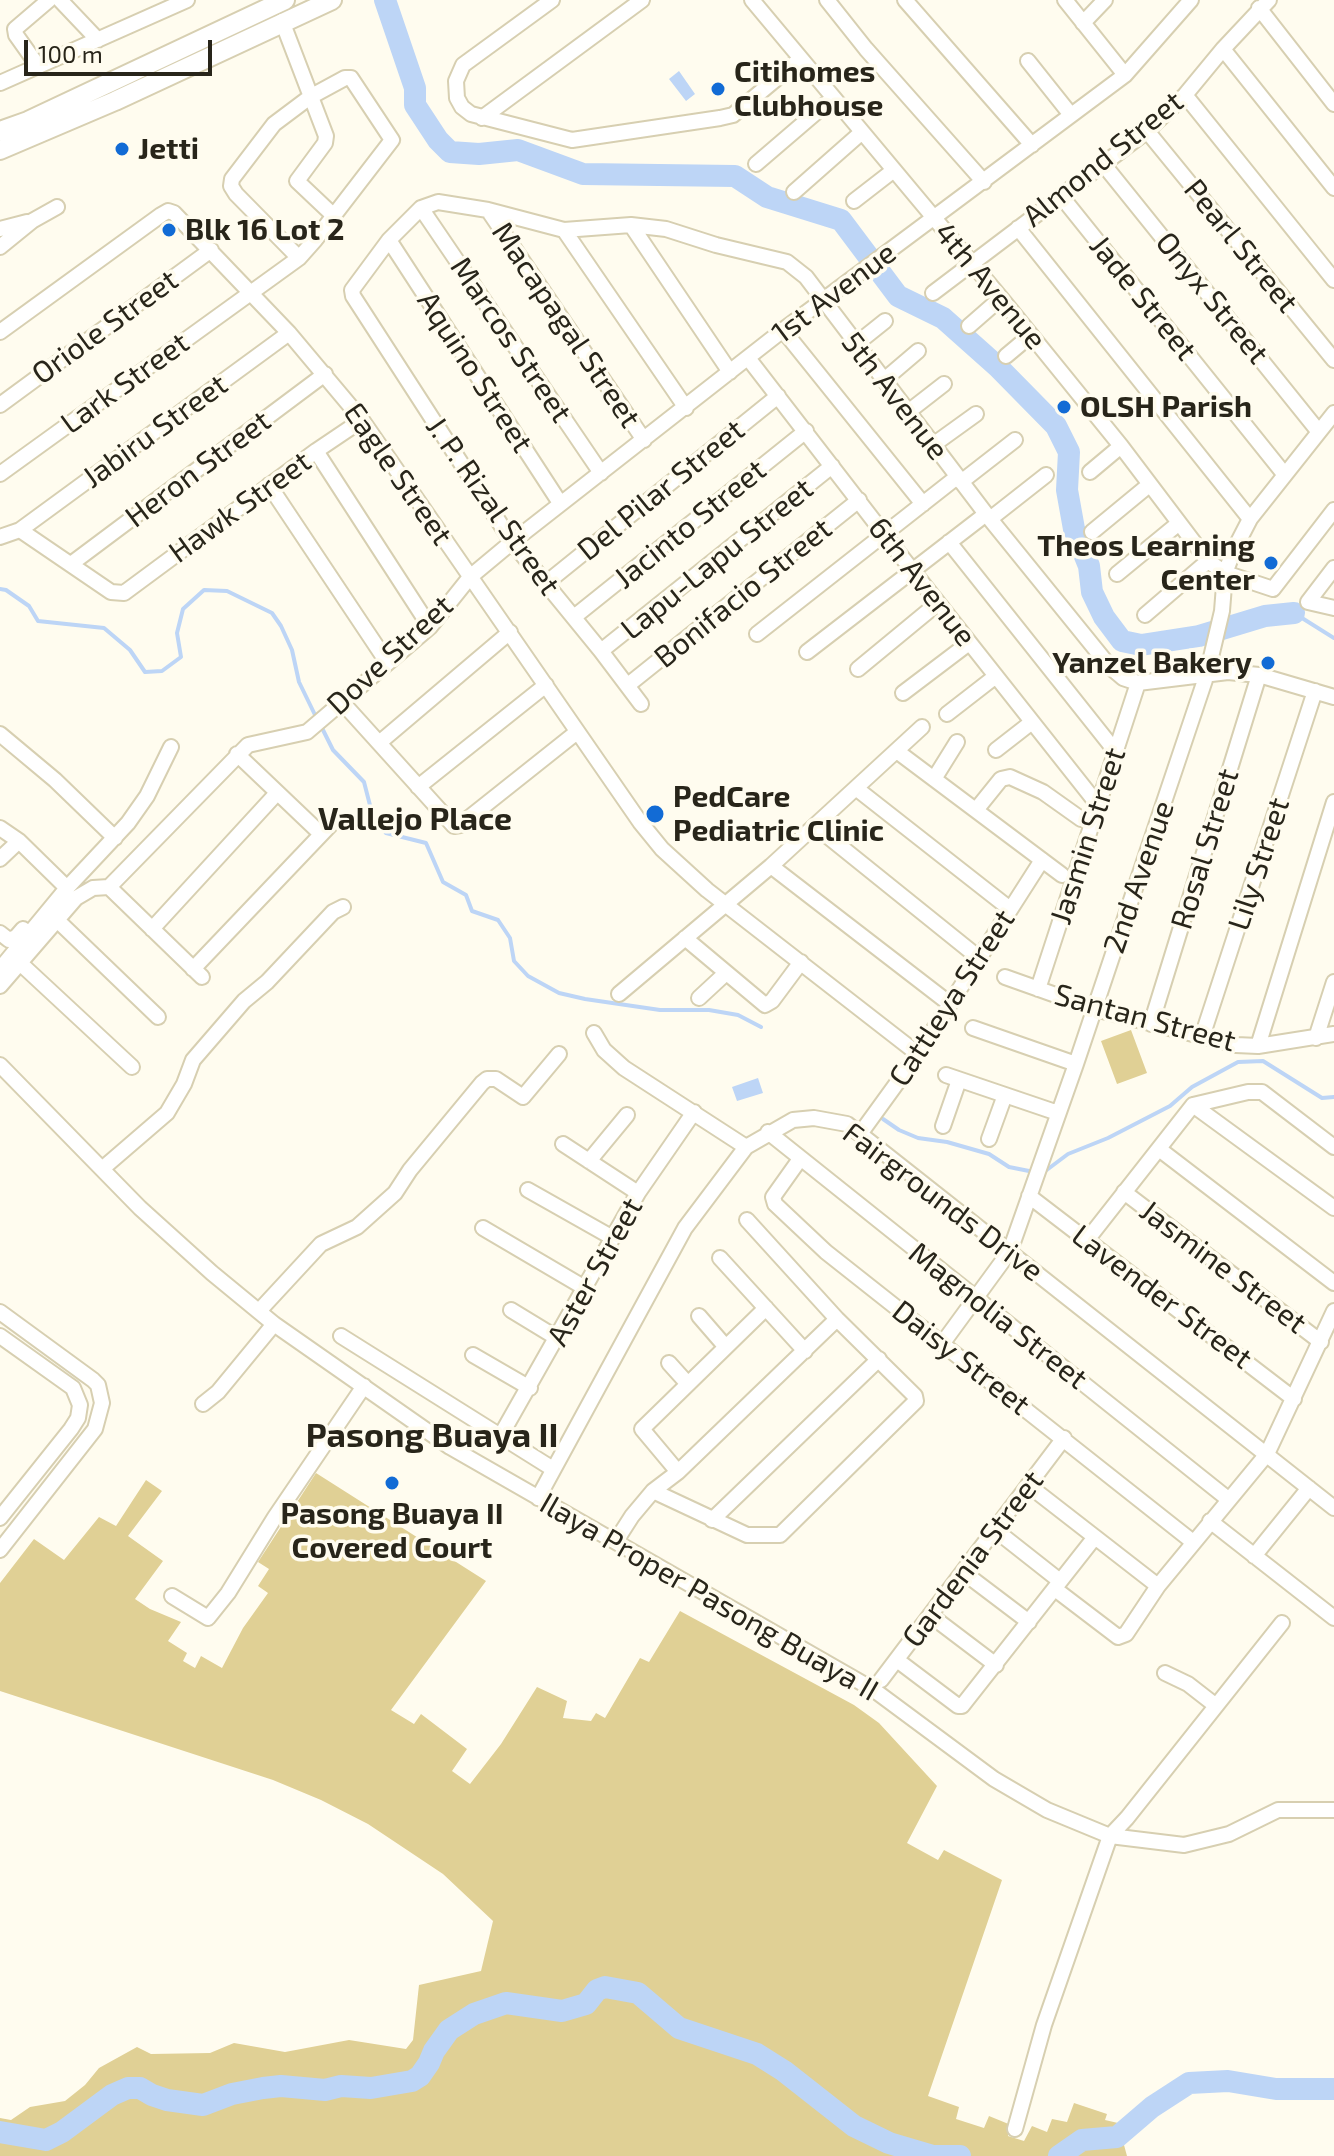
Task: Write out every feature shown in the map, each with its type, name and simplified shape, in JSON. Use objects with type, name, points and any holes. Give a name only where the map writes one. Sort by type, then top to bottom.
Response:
[{"type":"main road","points":[[0,150],[70,111],[281,8],[332,0]]},
{"type":"main road","points":[[0,131],[70,111]]},
{"type":"street","points":[[38,66],[15,29],[49,0]]},
{"type":"street","points":[[60,0],[98,40]]},
{"type":"street","points":[[0,83],[187,0]]},
{"type":"street","points":[[552,0],[459,71],[457,98],[462,107],[482,118],[572,140],[733,115],[800,59]]},
{"type":"street","points":[[482,118],[642,0]]},
{"type":"street","name":"4th Avenue","points":[[752,0],[1001,298],[1121,446],[1208,561],[1225,573],[1273,589],[1334,510]]},
{"type":"street","points":[[827,0],[984,182]]},
{"type":"street","points":[[905,0],[1032,145]]},
{"type":"street","points":[[1065,0],[1125,75]]},
{"type":"street","points":[[1083,23],[1105,0]]},
{"type":"street","name":"1st Avenue","points":[[470,577],[783,330],[1125,75],[1191,0]]},
{"type":"street","points":[[1264,4],[1334,104]]},
{"type":"street","name":"Almond Street","points":[[933,293],[1147,131],[1185,95],[1264,4]]},
{"type":"street","points":[[281,8],[326,139],[297,181],[334,216]]},
{"type":"street","points":[[1223,49],[1334,188]]},
{"type":"street","points":[[1028,61],[1071,115]]},
{"type":"street","name":"Lark Street","points":[[0,474],[299,258],[334,216],[392,140],[351,78],[345,78],[310,97]]},
{"type":"street","points":[[1185,95],[1334,280]]},
{"type":"street","points":[[299,258],[231,186],[235,174],[274,124],[310,97]]},
{"type":"street","points":[[756,164],[833,98]]},
{"type":"street","name":"Pearl Street","points":[[1147,131],[1334,360]]},
{"type":"street","points":[[794,192],[862,132]]},
{"type":"street","name":"Onyx Street","points":[[1104,165],[1319,432]]},
{"type":"street","points":[[854,201],[894,170]]},
{"type":"street","name":"Jade Street","points":[[1061,196],[1285,475]]},
{"type":"street","name":"5th Avenue","points":[[421,208],[438,202],[488,210],[564,230],[631,225],[666,229],[787,262],[806,277],[959,479],[1110,667],[1123,678],[1138,683]]},
{"type":"street","points":[[0,247],[32,221],[57,207]]},
{"type":"street","points":[[389,240],[421,208]]},
{"type":"street","name":"Marcos Street","points":[[421,208],[601,473]]},
{"type":"street","name":"Macapagal Street","points":[[488,210],[644,440]]},
{"type":"street","name":"Eagle Street","points":[[0,332],[168,211],[174,213],[289,333],[362,420],[577,732],[662,849],[685,871],[918,1054]]},
{"type":"street","points":[[0,229],[32,221]]},
{"type":"street","points":[[631,225],[730,372]]},
{"type":"street","points":[[1018,228],[1250,519]]},
{"type":"street","points":[[564,230],[686,408]]},
{"type":"street","name":"J. P. Rizal Street","points":[[389,240],[352,290],[355,300],[512,542],[641,704]]},
{"type":"street","name":"Aquino Street","points":[[389,240],[560,503]]},
{"type":"street","name":"Oriole Street","points":[[0,405],[211,250]]},
{"type":"street","points":[[969,326],[1001,298]]},
{"type":"street","points":[[855,345],[885,321]]},
{"type":"street","points":[[783,330],[923,504]]},
{"type":"street","name":"Jabiru Street","points":[[0,537],[20,530],[289,333]]},
{"type":"street","points":[[1006,356],[1031,335]]},
{"type":"street","points":[[884,380],[918,351]]},
{"type":"street","name":"6th Avenue","points":[[748,358],[1098,805]]},
{"type":"street","name":"Heron Street","points":[[71,564],[325,374]]},
{"type":"street","points":[[908,412],[944,384]]},
{"type":"street","name":"Del Pilar Street","points":[[545,584],[778,396]]},
{"type":"street","name":"2nd Avenue","points":[[942,1344],[1010,1251],[1209,669],[1222,611],[1225,573],[1250,519],[1334,413]]},
{"type":"street","points":[[933,445],[976,414]]},
{"type":"street","name":"Hawk Street","points":[[71,564],[111,592],[119,594],[128,590],[362,420]]},
{"type":"street","name":"Jacinto Street","points":[[574,617],[806,431]]},
{"type":"street","points":[[757,634],[923,504],[1015,440]]},
{"type":"street","points":[[1090,472],[1121,446]]},
{"type":"street","points":[[316,451],[430,627]]},
{"type":"street","name":"Lapu-Lapu Street","points":[[601,651],[832,466]]},
{"type":"street","points":[[807,652],[949,542],[1046,475]]},
{"type":"street","points":[[269,485],[387,662]]},
{"type":"street","points":[[1092,532],[1149,485]]},
{"type":"street","name":"Bonifacio Street","points":[[628,685],[859,500]]},
{"type":"street","points":[[1117,574],[1179,523]]},
{"type":"street","points":[[20,530],[71,564]]},
{"type":"street","points":[[949,542],[1116,752]]},
{"type":"street","points":[[1145,615],[1208,561]]},
{"type":"street","points":[[1334,568],[1308,602],[1334,608]]},
{"type":"street","name":"Dove Street","points":[[237,754],[252,742],[303,734],[430,627],[470,577]]},
{"type":"street","points":[[858,669],[938,603]]},
{"type":"street","points":[[379,743],[510,632]]},
{"type":"street","points":[[903,693],[969,643]]},
{"type":"street","points":[[1138,683],[1209,669],[1259,675],[1334,697]]},
{"type":"street","name":"Rosal Street","points":[[1151,1024],[1259,675]]},
{"type":"street","points":[[947,714],[996,676]]},
{"type":"street","name":"Jasmin Street","points":[[1038,989],[1138,683]]},
{"type":"street","points":[[418,787],[546,685]]},
{"type":"street","name":"Lily Street","points":[[1202,1037],[1315,691]]},
{"type":"street","points":[[341,701],[457,826],[577,732]]},
{"type":"street","points":[[996,750],[1032,722]]},
{"type":"street","points":[[619,994],[771,866],[922,727]]},
{"type":"street","points":[[0,734],[55,780],[115,838]]},
{"type":"street","points":[[934,779],[957,742]]},
{"type":"street","points":[[3,936],[16,937],[115,838],[147,796],[171,747]]},
{"type":"street","points":[[898,752],[1062,875]]},
{"type":"street","points":[[0,986],[76,898],[93,888],[109,887],[237,754],[321,834]]},
{"type":"street","points":[[976,810],[1001,779],[1010,777],[1043,792],[1081,819]]},
{"type":"street","points":[[857,789],[1010,909]]},
{"type":"street","points":[[152,929],[277,793]]},
{"type":"street","points":[[1258,1046],[1334,802]]},
{"type":"street","points":[[109,887],[198,973],[335,820]]},
{"type":"street","points":[[815,826],[979,958]]},
{"type":"street","points":[[0,828],[19,841],[65,886]]},
{"type":"street","points":[[0,859],[19,841]]},
{"type":"street","name":"Cattleya Street","points":[[860,1134],[918,1054],[1042,860]]},
{"type":"street","points":[[771,866],[950,1004]]},
{"type":"street","points":[[0,969],[65,886]]},
{"type":"street","points":[[102,1169],[167,1113],[184,1084],[193,1060],[244,1001],[267,982],[333,912],[343,907]]},
{"type":"street","points":[[57,920],[158,1017]]},
{"type":"street","points":[[685,938],[765,1005],[772,1001],[801,962]]},
{"type":"street","points":[[20,963],[132,1067]]},
{"type":"street","points":[[699,998],[726,973]]},
{"type":"street","name":"Santan Street","points":[[1005,977],[1095,1009],[1236,1045],[1258,1046],[1334,1034]]},
{"type":"street","points":[[1316,1038],[1334,982]]},
{"type":"street","points":[[973,1028],[1076,1064]]},
{"type":"street","points":[[594,1033],[604,1050],[624,1068],[746,1147]]},
{"type":"street","points":[[259,1311],[321,1244],[357,1227],[395,1193],[410,1170],[482,1083],[487,1079],[496,1079],[523,1097],[559,1054]]},
{"type":"street","name":"Ilaya Proper Pasong Buaya II","points":[[0,1065],[150,1218],[274,1324],[450,1447],[874,1690],[994,1779],[1047,1810],[1110,1836],[1184,1845],[1229,1834],[1278,1810],[1334,1810]]},
{"type":"street","points":[[943,1126],[952,1078],[1058,1113]]},
{"type":"street","points":[[1087,1240],[1193,1105],[1248,1092],[1262,1092],[1334,1147]]},
{"type":"street","points":[[989,1139],[1005,1095]]},
{"type":"street","points":[[1193,1105],[1334,1208]]},
{"type":"street","name":"Aster Street","points":[[501,1435],[638,1193],[694,1112]]},
{"type":"street","points":[[589,1161],[627,1115]]},
{"type":"street","name":"Fairgrounds Drive","points":[[538,1498],[685,1228],[746,1147],[793,1120],[814,1118],[847,1124],[1334,1508]]},
{"type":"street","name":"Magnolia Street","points":[[768,1132],[1228,1499]]},
{"type":"street","points":[[563,1144],[638,1193]]},
{"type":"street","points":[[1159,1149],[1334,1283]]},
{"type":"street","name":"Daisy Street","points":[[800,1159],[773,1197],[775,1204],[826,1252],[1193,1542]]},
{"type":"street","points":[[528,1190],[613,1238]]},
{"type":"street","name":"Jasmine Street","points":[[1124,1192],[1321,1342]]},
{"type":"street","name":"Lavender Street","points":[[1029,1196],[1294,1399]]},
{"type":"street","points":[[653,1491],[747,1535],[776,1536],[784,1532],[914,1403],[915,1396],[837,1319],[747,1220]]},
{"type":"street","points":[[483,1228],[585,1288]]},
{"type":"street","points":[[720,1258],[805,1351]]},
{"type":"street","points":[[678,1472],[642,1429],[766,1308]]},
{"type":"street","points":[[511,1310],[557,1338]]},
{"type":"street","points":[[994,1529],[1118,1637],[1126,1634],[1158,1586],[1267,1454],[1334,1311]]},
{"type":"street","points":[[0,1312],[93,1380],[98,1385],[102,1403],[95,1429],[0,1550]]},
{"type":"street","points":[[699,1316],[725,1346]]},
{"type":"street","points":[[616,1541],[653,1491],[678,1472],[837,1319]]},
{"type":"street","points":[[203,1404],[218,1392],[274,1324]]},
{"type":"street","points":[[0,1336],[73,1388],[80,1405],[78,1418],[71,1429],[0,1518]]},
{"type":"street","points":[[341,1336],[553,1469]]},
{"type":"street","points":[[473,1355],[530,1388]]},
{"type":"street","points":[[712,1520],[879,1359]]},
{"type":"street","points":[[669,1363],[687,1383]]},
{"type":"street","points":[[172,1596],[208,1618],[228,1593],[275,1517],[364,1386]]},
{"type":"street","name":"Gardenia Street","points":[[881,1680],[1064,1438]]},
{"type":"street","points":[[1028,1485],[1158,1586]]},
{"type":"street","points":[[1254,1556],[1309,1488]]},
{"type":"street","points":[[1210,1521],[1329,1615],[1334,1596]]},
{"type":"street","points":[[897,1660],[958,1706],[966,1702],[1095,1537]]},
{"type":"street","points":[[963,1572],[1029,1622]]},
{"type":"street","points":[[930,1615],[996,1665]]},
{"type":"street","points":[[1015,2129],[1044,2025],[1110,1836],[1282,1623]]},
{"type":"street","points":[[1165,1673],[1188,1684],[1215,1705]]},
{"type":"shaded area","points":[[1131,1030],[1147,1073],[1117,1084],[1101,1041]]},
{"type":"shaded area","points":[[316,1473],[486,1581],[391,1710],[414,1724],[421,1714],[467,1749],[452,1771],[470,1784],[501,1744],[537,1687],[567,1701],[563,1718],[591,1721],[596,1713],[605,1718],[640,1658],[649,1662],[680,1611],[854,1705],[879,1723],[937,1786],[907,1843],[938,1860],[944,1850],[1002,1880],[928,2096],[959,2107],[956,2119],[984,2128],[989,2116],[1011,2125],[1008,2136],[1024,2141],[1032,2126],[1047,2132],[1052,2119],[1067,2122],[1074,2103],[1107,2114],[1105,2120],[1118,2123],[1127,2156],[0,2156],[0,2118],[11,2120],[30,2107],[65,2101],[85,2085],[99,2068],[137,2047],[151,2054],[210,2053],[234,2043],[285,2052],[349,2040],[406,2049],[413,2040],[419,1985],[481,1971],[493,1921],[443,1874],[368,1824],[273,1780],[0,1691],[0,1583],[34,1539],[64,1560],[99,1517],[116,1526],[146,1480],[162,1491],[128,1536],[163,1561],[135,1599],[181,1622],[168,1641],[187,1653],[183,1661],[195,1668],[201,1656],[222,1668],[243,1628],[268,1593],[258,1586],[269,1569],[258,1562]]},
{"type":"water","points":[[679,71],[695,94],[686,101],[669,79]]},
{"type":"water","points":[[758,1078],[763,1093],[737,1101],[732,1087]]},
{"type":"waterway","points":[[385,0],[415,88],[415,105],[438,140],[450,152],[479,154],[518,150],[583,174],[735,176],[767,197],[841,220],[898,296],[943,318],[998,367],[1056,426],[1069,452],[1067,490],[1074,529],[1089,566],[1092,592],[1104,617],[1122,641],[1141,645],[1199,636],[1265,616],[1294,613]]},
{"type":"waterway","points":[[0,589],[29,606],[38,621],[104,628],[130,650],[145,672],[162,671],[181,657],[177,633],[183,609],[204,590],[227,591],[272,613],[292,650],[299,682],[317,719]]},
{"type":"waterway","points":[[1294,613],[1334,638]]},
{"type":"waterway","points":[[321,726],[333,750],[364,782],[372,813],[386,833],[426,843],[443,882],[466,895],[472,911],[498,920],[510,938],[514,961],[528,976],[559,993],[585,999],[660,1010],[709,1010],[738,1015],[761,1027]]},
{"type":"waterway","points":[[1044,1172],[1068,1154],[1108,1138],[1170,1106],[1192,1087],[1238,1062],[1263,1061],[1322,1098],[1334,1097]]},
{"type":"waterway","points":[[883,1119],[918,1138],[947,1142],[989,1154],[1009,1167],[1029,1171]]},
{"type":"waterway","points":[[0,2132],[46,2140],[62,2132],[112,2095],[128,2088],[140,2088],[167,2100],[203,2105],[232,2094],[263,2088],[371,2088],[412,2081],[420,2076],[449,2030],[474,2014],[506,2003],[562,2011],[586,2004],[597,1990],[605,1987],[638,1993],[679,2028],[757,2054],[784,2071],[854,2126],[889,2143],[933,2156],[960,2156]]},
{"type":"waterway","points":[[1059,2156],[1082,2140],[1117,2137],[1152,2107],[1189,2083],[1228,2081],[1276,2089],[1334,2089]]},
{"type":"place","name":"Citihomes Clubhouse","points":[[718,89]]},
{"type":"place","name":"Jetti","points":[[122,149]]},
{"type":"place","name":"Blk 16 Lot 2","points":[[169,230]]},
{"type":"place","name":"OLSH Parish","points":[[1064,407]]},
{"type":"place","name":"Theos Learning Center","points":[[1271,563]]},
{"type":"place","name":"Yanzel Bakery","points":[[1268,663]]},
{"type":"place","name":"PedCare Pediatric Clinic","points":[[655,814]]},
{"type":"place","name":"Pasong Buaya II Covered Court","points":[[392,1483]]},
{"type":"district","name":"Vallejo Place","points":[[415,819]]},
{"type":"district","name":"Pasong Buaya II","points":[[432,1436]]}]
